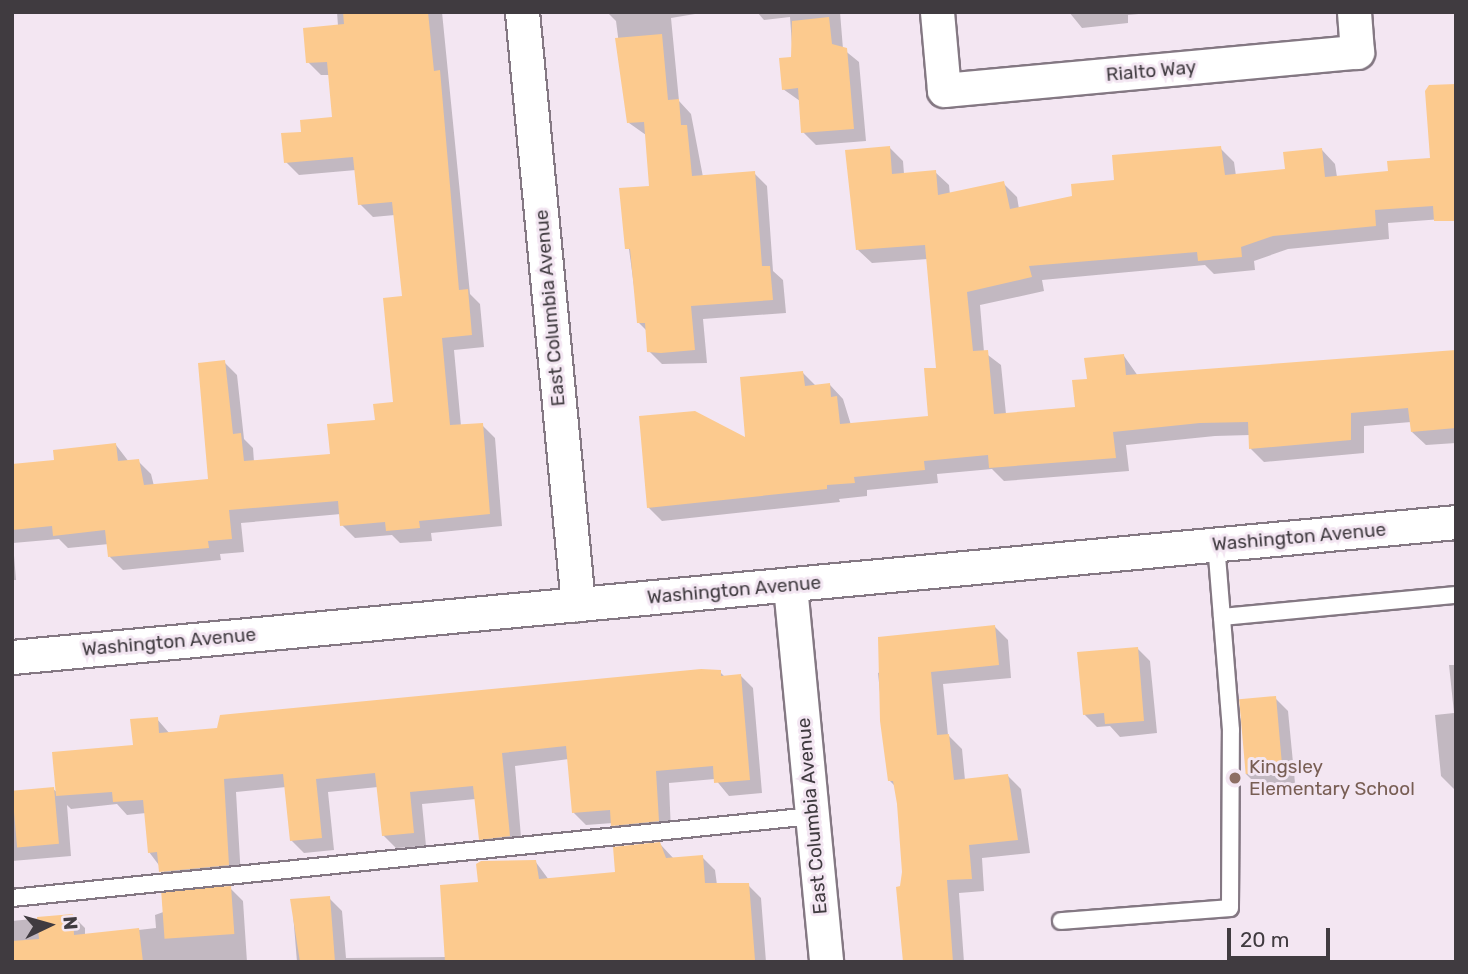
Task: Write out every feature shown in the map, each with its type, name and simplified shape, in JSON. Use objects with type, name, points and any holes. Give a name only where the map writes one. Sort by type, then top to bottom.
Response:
[{"type":"street","name":"East Columbia Avenue","points":[[522,12],[578,604]]},
{"type":"street","name":"Rialto Way","points":[[937,12],[944,90],[1357,52],[1354,12]]},
{"type":"street","name":"Washington Avenue","points":[[12,657],[1456,522]]},
{"type":"street","name":"East Columbia Avenue","points":[[790,586],[826,962]]},
{"type":"lane","points":[[1061,921],[1230,908],[1231,730],[1216,545]]},
{"type":"lane","points":[[1222,617],[1456,595]]},
{"type":"lane","points":[[12,898],[812,816]]},
{"type":"building","points":[[343,12],[428,12],[434,71],[440,70],[459,290],[468,289],[472,335],[442,338],[450,425],[483,423],[490,514],[419,521],[420,528],[386,531],[385,522],[340,526],[338,501],[229,510],[232,539],[208,541],[209,548],[108,557],[105,530],[53,536],[52,526],[12,530],[12,464],[54,460],[53,450],[116,443],[118,461],[139,459],[144,485],[208,479],[198,363],[225,360],[233,434],[241,433],[244,461],[330,454],[327,424],[375,420],[373,404],[393,402],[383,298],[402,296],[392,202],[358,205],[353,157],[284,163],[281,133],[301,132],[300,120],[332,117],[327,62],[306,63],[303,28],[344,24]]},
{"type":"building","points":[[829,17],[832,44],[847,48],[854,129],[801,133],[798,88],[782,90],[779,58],[791,57],[792,21]]},
{"type":"building","points":[[662,34],[668,100],[679,99],[681,125],[687,125],[692,176],[755,171],[762,266],[770,266],[773,300],[691,306],[695,350],[661,353],[647,352],[645,323],[637,323],[630,249],[625,249],[619,188],[649,186],[644,122],[627,123],[615,38]]},
{"type":"building","points":[[1456,84],[1456,221],[1434,221],[1433,206],[1375,210],[1376,226],[1273,236],[1241,247],[1242,257],[1198,261],[1197,252],[1029,266],[1032,277],[967,292],[973,351],[988,350],[994,414],[1075,407],[1072,380],[1087,379],[1084,358],[1124,354],[1126,375],[1456,350],[1456,428],[1411,432],[1408,408],[1351,413],[1351,440],[1249,449],[1248,422],[1200,423],[1113,432],[1116,458],[989,468],[988,455],[924,461],[925,470],[854,477],[855,483],[827,485],[827,489],[647,508],[639,416],[695,411],[745,437],[740,377],[803,371],[805,386],[830,383],[831,397],[837,396],[840,424],[928,416],[924,368],[936,368],[925,245],[856,250],[845,150],[890,146],[892,174],[936,170],[938,195],[1004,181],[1010,209],[1072,196],[1071,184],[1114,180],[1112,155],[1221,146],[1225,175],[1285,169],[1283,152],[1322,148],[1325,177],[1388,171],[1387,161],[1430,158],[1425,91],[1429,85]]},
{"type":"building","points":[[995,625],[999,665],[931,672],[937,735],[949,734],[954,780],[1008,774],[1018,840],[969,845],[972,879],[947,880],[953,962],[903,962],[896,887],[900,886],[902,872],[897,804],[893,781],[888,781],[880,721],[878,637]]},
{"type":"building","points":[[1138,647],[1144,721],[1105,724],[1104,713],[1083,715],[1077,652]]},
{"type":"building","points":[[701,669],[721,670],[721,676],[741,674],[750,780],[714,783],[713,766],[656,771],[659,821],[611,826],[610,810],[572,813],[566,746],[502,753],[510,836],[479,840],[473,786],[410,792],[414,833],[382,836],[375,773],[316,779],[322,838],[290,841],[283,774],[224,779],[229,865],[159,872],[157,852],[148,853],[143,800],[113,802],[112,792],[56,796],[52,752],[133,745],[130,719],[158,717],[159,733],[217,728],[220,715]]},
{"type":"building","points":[[1276,696],[1283,771],[1246,774],[1239,699]]},
{"type":"building","points":[[54,787],[59,844],[17,847],[12,791]]},
{"type":"building","points":[[660,842],[666,858],[703,855],[705,883],[749,883],[755,960],[445,962],[440,885],[478,882],[476,864],[481,861],[536,860],[539,879],[615,872],[613,847]]},
{"type":"building","points":[[231,886],[234,934],[165,939],[161,891]]},
{"type":"building","points":[[330,896],[335,962],[300,962],[290,899]]},
{"type":"building","points":[[73,914],[74,935],[139,928],[143,962],[12,962],[12,941],[39,939],[37,917]]},
{"type":"place","name":"Kingsley Elementary School","points":[[1235,778]]}]
